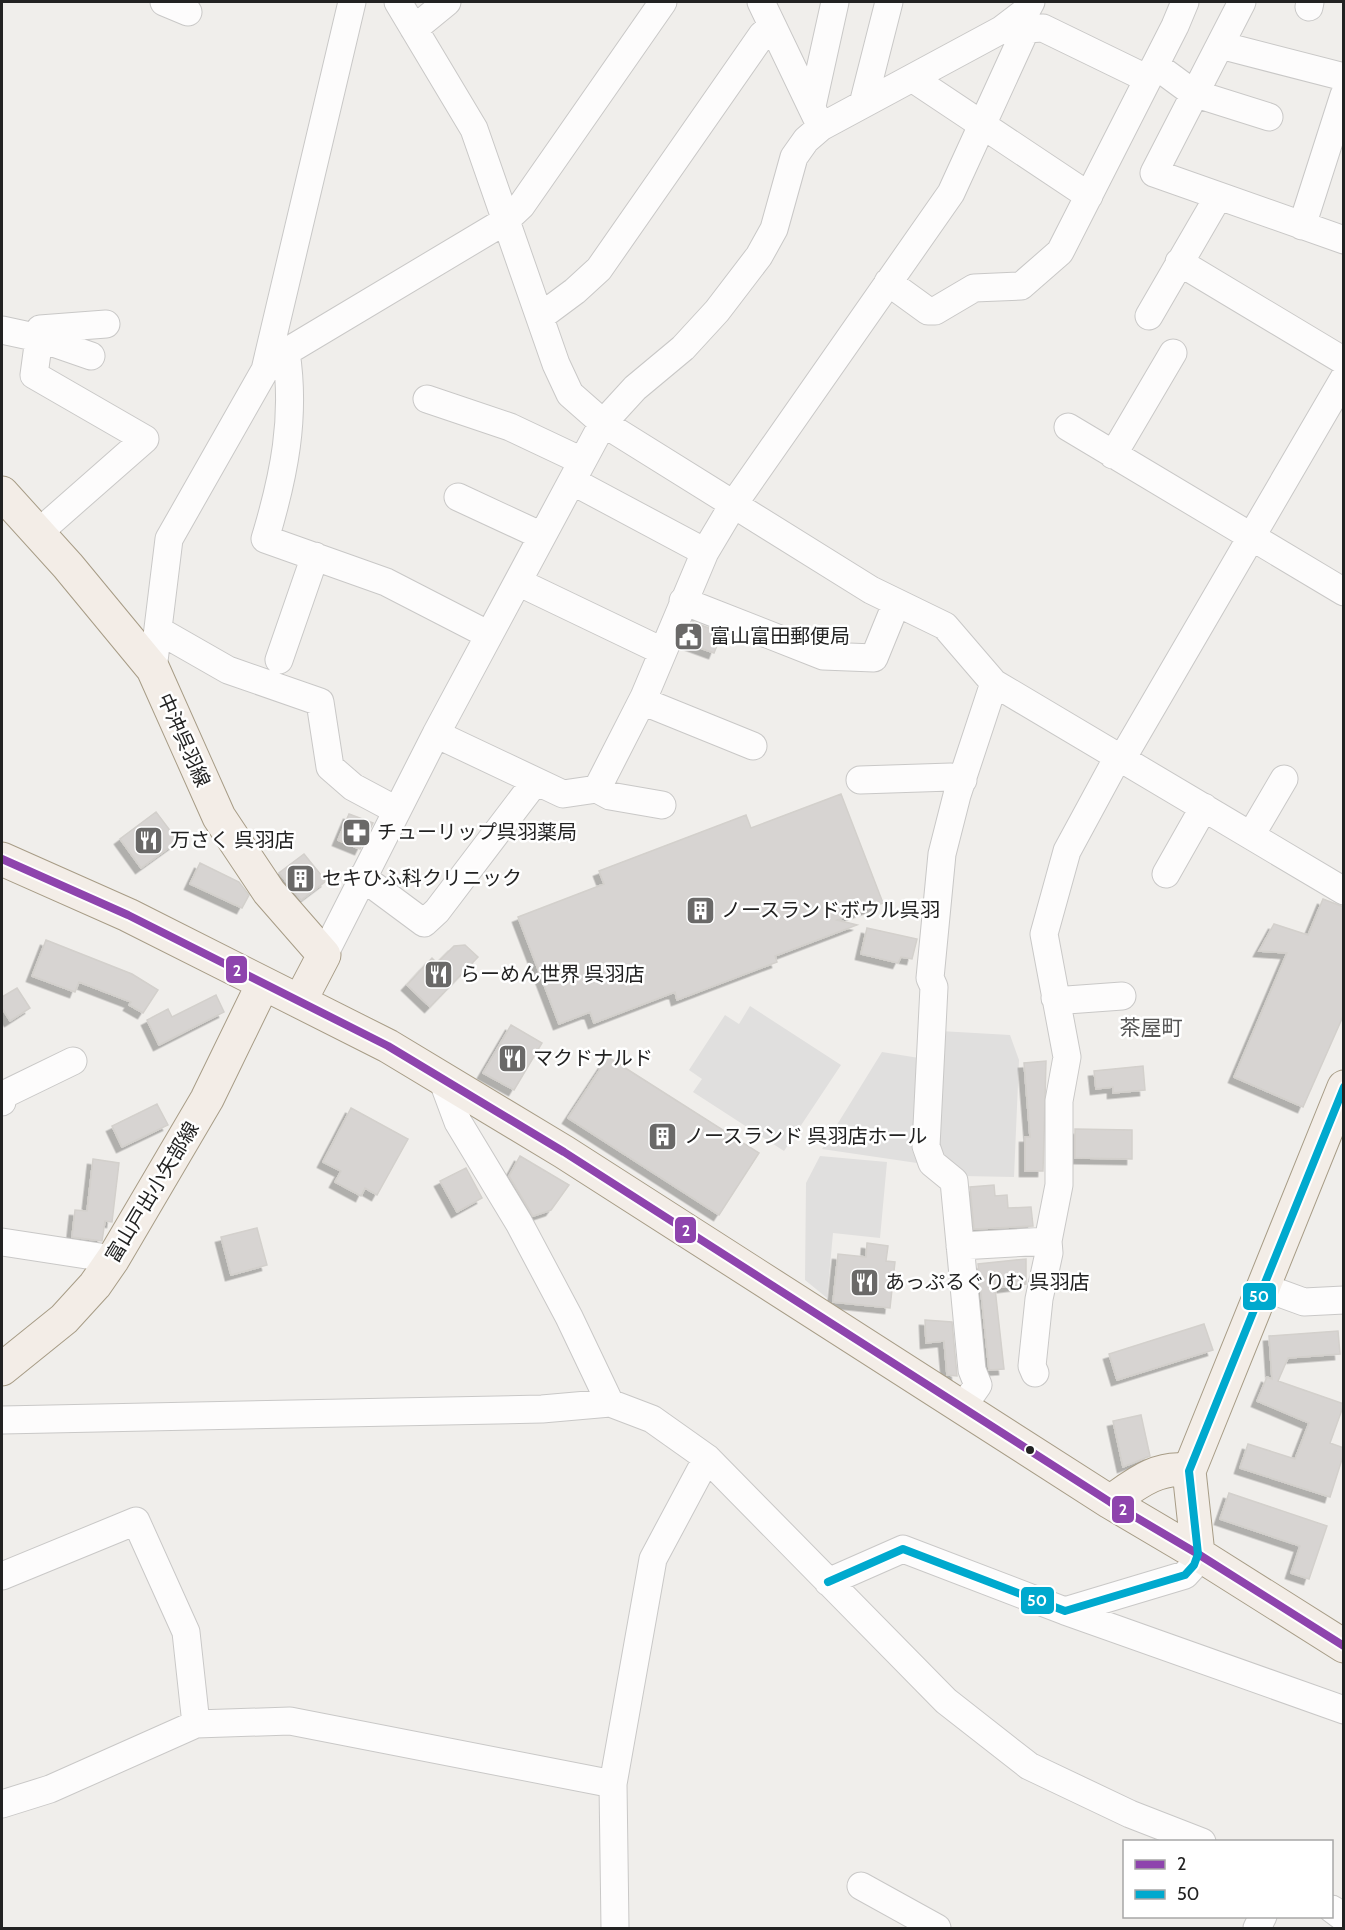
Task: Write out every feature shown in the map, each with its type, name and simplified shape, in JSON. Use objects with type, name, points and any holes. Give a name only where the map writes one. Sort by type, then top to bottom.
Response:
[{"type":"main road","name":"中沖呉羽線","points":[[2,493],[153,669],[219,817],[269,892],[324,954]]},
{"type":"main road","points":[[2,859],[128,915],[388,1046],[564,1152],[1110,1502],[1198,1554],[1344,1646]]},
{"type":"main road","points":[[300,1001],[324,954]]},
{"type":"main road","name":"富山戸出小矢部線","points":[[2,1369],[64,1319],[95,1285],[113,1259],[207,1099],[263,984]]},
{"type":"main road","points":[[1198,1554],[1189,1471],[1344,1087]]},
{"type":"main road","points":[[1110,1502],[1137,1484],[1165,1470],[1176,1468],[1189,1471]]},
{"type":"street","points":[[153,669],[169,539],[279,347],[352,2]]},
{"type":"street","points":[[398,2],[474,129],[556,364],[570,394],[603,423],[733,505],[896,604],[945,626],[994,683],[1121,756],[1344,891]]},
{"type":"street","points":[[414,29],[447,2]]},
{"type":"street","points":[[279,347],[505,221],[521,206],[663,2]]},
{"type":"street","points":[[324,954],[396,810],[603,423],[634,388],[683,348],[717,310],[759,256],[774,229],[794,158],[806,140],[817,116],[835,2]]},
{"type":"street","points":[[864,104],[889,2]]},
{"type":"street","points":[[888,282],[928,311],[935,311],[974,288],[1021,286],[1059,252],[1152,72],[1185,2]]},
{"type":"street","points":[[1242,2],[1193,93],[1154,173],[1344,240]]},
{"type":"street","points":[[540,317],[575,291],[599,269],[762,35],[767,14]]},
{"type":"street","points":[[767,14],[817,116]]},
{"type":"street","points":[[817,116],[864,104],[1028,14]]},
{"type":"street","points":[[1028,14],[1043,28],[1152,72],[1193,93],[1269,117]]},
{"type":"street","points":[[597,789],[642,701],[705,552],[733,505],[951,193],[1028,14]]},
{"type":"street","points":[[1220,45],[1344,77]]},
{"type":"street","points":[[912,78],[1089,196]]},
{"type":"street","points":[[1302,226],[1344,95]]},
{"type":"street","points":[[1149,316],[1218,196]]},
{"type":"street","points":[[1179,262],[1344,361]]},
{"type":"street","points":[[38,533],[145,439],[34,375],[40,329],[106,324]]},
{"type":"street","points":[[2,330],[39,338],[91,356]]},
{"type":"street","points":[[279,347],[291,387],[290,423],[280,491],[265,538],[387,582],[489,635]]},
{"type":"street","points":[[1113,454],[1173,353]]},
{"type":"street","points":[[1035,1373],[1032,1366],[1039,1299],[1049,1253],[1048,1241],[1059,1185],[1059,1101],[1067,1057],[1044,934],[1059,872],[1076,832],[1344,378]]},
{"type":"street","points":[[427,399],[466,410],[510,427],[705,552]]},
{"type":"street","points":[[1068,427],[1344,592]]},
{"type":"street","points":[[458,497],[542,536]]},
{"type":"street","points":[[279,660],[315,556]]},
{"type":"street","points":[[518,582],[662,651]]},
{"type":"street","points":[[683,601],[823,657],[874,658],[896,604]]},
{"type":"street","points":[[158,630],[228,670],[320,702],[330,767],[353,787],[396,810]]},
{"type":"street","points":[[962,1408],[978,1385],[972,1370],[954,1181],[932,1163],[926,1146],[934,987],[930,978],[938,878],[963,780],[994,683]]},
{"type":"street","points":[[642,701],[753,746]]},
{"type":"street","points":[[436,734],[563,794],[597,789],[610,796],[662,805]]},
{"type":"street","points":[[860,780],[951,777],[963,780]]},
{"type":"street","points":[[1249,834],[1257,825],[1284,779]]},
{"type":"street","points":[[362,877],[424,923],[436,911],[535,782]]},
{"type":"street","points":[[1166,874],[1204,807]]},
{"type":"street","points":[[1055,998],[1067,1000],[1122,996]]},
{"type":"street","points":[[2,1102],[3,1095],[73,1061]]},
{"type":"street","points":[[442,1078],[458,1122],[519,1222],[569,1317],[610,1403]]},
{"type":"street","points":[[960,1246],[1048,1241]]},
{"type":"street","points":[[2,1242],[113,1259]]},
{"type":"street","points":[[1263,1287],[1304,1302],[1344,1300]]},
{"type":"street","points":[[2,1420],[542,1409],[610,1403],[652,1419],[708,1458],[946,1701],[1029,1766],[1130,1814],[1197,1840]]},
{"type":"street","points":[[615,1929],[613,1784],[653,1559],[708,1458]]},
{"type":"street","points":[[2,1576],[136,1521],[186,1632],[196,1724]]},
{"type":"street","points":[[828,1582],[903,1549],[1065,1611],[1344,1710]]},
{"type":"street","points":[[1065,1611],[1185,1575],[1191,1571],[1198,1554]]},
{"type":"street","points":[[2,1804],[50,1790],[196,1724],[290,1721],[613,1784]]},
{"type":"street","points":[[861,1886],[937,1929]]},
{"type":"shaded area","points":[[750,1006],[841,1065],[784,1151],[693,1092],[702,1079],[689,1070],[725,1015],[739,1024]]},
{"type":"shaded area","points":[[940,1031],[1010,1035],[1019,1060],[1014,1177],[963,1176],[934,1146]]},
{"type":"shaded area","points":[[882,1052],[919,1058],[912,1150],[917,1163],[822,1149]]},
{"type":"shaded area","points":[[820,1156],[887,1162],[880,1238],[833,1233],[827,1298],[805,1280],[806,1183]]},
{"type":"building","points":[[693,622],[722,633],[714,653],[684,642]]},
{"type":"building","name":"ノースランドボウル呉羽","points":[[841,794],[883,903],[837,920],[857,925],[775,956],[777,962],[677,1000],[675,992],[594,1023],[590,1012],[559,1024],[518,917],[604,884],[599,871],[746,815],[751,828]]},
{"type":"building","name":"万さく 呉羽店","points":[[156,812],[178,841],[141,868],[120,839]]},
{"type":"building","name":"チューリップ呉羽薬局","points":[[349,814],[373,823],[360,849],[338,840]]},
{"type":"building","name":"セキひふ科クリニック","points":[[304,854],[326,881],[301,900],[279,873]]},
{"type":"building","points":[[200,863],[239,882],[249,895],[242,908],[190,884]]},
{"type":"building","points":[[1323,899],[1344,907],[1344,1014],[1303,1107],[1234,1077],[1287,953],[1259,951],[1274,924],[1308,935]]},
{"type":"building","points":[[867,928],[917,939],[912,959],[901,957],[898,963],[861,954]]},
{"type":"building","points":[[46,940],[132,974],[158,990],[143,1013],[129,1005],[131,1002],[79,982],[75,992],[32,976]]},
{"type":"building","name":"らーめん世界 呉羽店","points":[[465,945],[478,957],[430,1007],[407,985],[432,958],[437,963],[454,946]]},
{"type":"building","points":[[17,988],[30,1008],[10,1021],[2,1008],[2,997]]},
{"type":"building","points":[[216,995],[224,1012],[159,1045],[147,1020],[168,1009],[172,1017]]},
{"type":"building","name":"マクドナルド","points":[[511,1025],[542,1043],[514,1090],[483,1073]]},
{"type":"building","name":"ノースランド 呉羽店ホール","points":[[608,1057],[759,1153],[719,1215],[568,1118]]},
{"type":"building","points":[[1046,1061],[1043,1171],[1025,1171],[1025,1137],[1030,1137],[1024,1063]]},
{"type":"building","points":[[1143,1066],[1145,1090],[1113,1093],[1113,1087],[1096,1089],[1094,1071]]},
{"type":"building","points":[[157,1104],[168,1125],[122,1147],[112,1126]]},
{"type":"building","points":[[351,1108],[408,1139],[377,1195],[365,1188],[361,1196],[335,1182],[341,1171],[323,1162]]},
{"type":"building","points":[[1075,1129],[1132,1130],[1132,1159],[1075,1158]]},
{"type":"building","points":[[520,1156],[569,1185],[551,1210],[533,1216],[509,1176]]},
{"type":"building","points":[[93,1159],[119,1163],[112,1222],[105,1221],[102,1241],[72,1237],[75,1210],[87,1211]]},
{"type":"building","points":[[466,1168],[482,1198],[457,1212],[440,1181]]},
{"type":"building","points":[[994,1185],[995,1196],[1007,1195],[1008,1208],[1031,1207],[1033,1226],[974,1229],[970,1187]]},
{"type":"building","points":[[257,1228],[267,1265],[231,1275],[221,1237]]},
{"type":"building","name":"あっぷるぐりむ 呉羽店","points":[[867,1243],[888,1246],[886,1261],[895,1262],[890,1308],[833,1302],[838,1254],[866,1257]]},
{"type":"building","points":[[1026,1259],[1026,1284],[995,1288],[1004,1369],[989,1370],[978,1264]]},
{"type":"building","points":[[925,1320],[952,1322],[957,1376],[947,1375],[944,1341],[926,1343]]},
{"type":"building","points":[[1204,1324],[1213,1350],[1117,1380],[1109,1354]]},
{"type":"building","points":[[1338,1331],[1340,1354],[1288,1358],[1278,1381],[1344,1404],[1330,1443],[1344,1448],[1344,1453],[1330,1497],[1240,1468],[1248,1444],[1295,1459],[1309,1423],[1257,1401],[1267,1377],[1272,1379],[1269,1336]]},
{"type":"building","points":[[1141,1415],[1150,1456],[1123,1467],[1113,1421]]},
{"type":"building","points":[[1229,1493],[1327,1526],[1309,1579],[1291,1573],[1300,1546],[1220,1519]]},
{"type":"transit line","name":"2","points":[[2,859],[128,915],[388,1046],[564,1152],[1110,1502],[1198,1554],[1344,1646]]},
{"type":"transit line","name":"50","points":[[828,1582],[903,1549],[1065,1611],[1185,1575],[1194,1565],[1198,1554],[1189,1471],[1344,1087]]},
{"type":"place","name":"富山富田郵便局","points":[[689,636]]},
{"type":"place","name":"チューリップ呉羽薬局","points":[[356,832]]},
{"type":"place","name":"万さく 呉羽店","points":[[149,840]]},
{"type":"place","name":"セキひふ科クリニック","points":[[301,878]]},
{"type":"place","name":"ノースランドボウル呉羽","points":[[700,910]]},
{"type":"place","name":"らーめん世界 呉羽店","points":[[439,974]]},
{"type":"place","name":"マクドナルド","points":[[512,1058]]},
{"type":"place","name":"ノースランド 呉羽店ホール","points":[[663,1136]]},
{"type":"place","name":"あっぷるぐりむ 呉羽店","points":[[864,1282]]},
{"type":"district","name":"茶屋町","points":[[1151,1027]]}]
